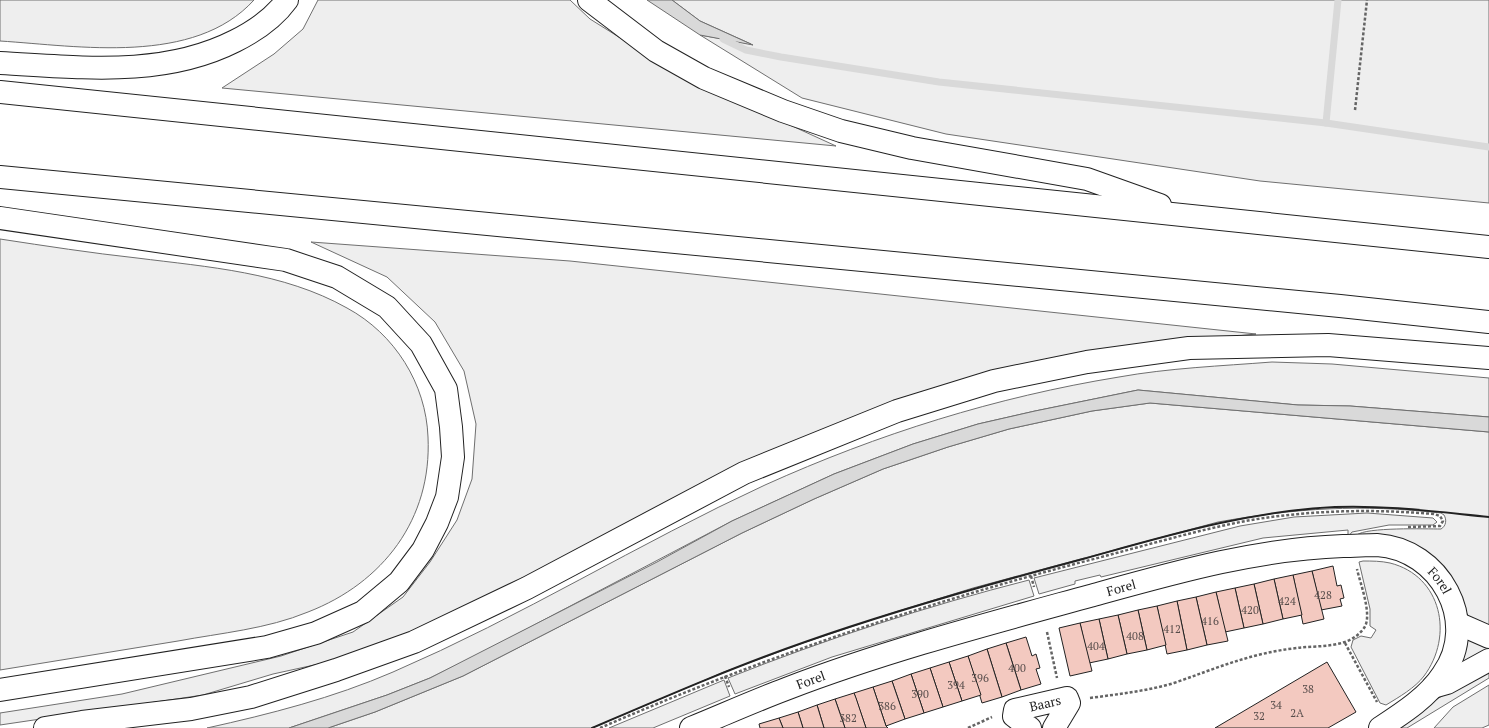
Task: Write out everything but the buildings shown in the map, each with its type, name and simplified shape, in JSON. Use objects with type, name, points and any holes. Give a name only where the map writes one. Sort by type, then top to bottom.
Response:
[{"type":"main road","points":[[0,63],[119,68],[157,65],[186,60],[215,51],[255,31],[281,8],[287,0]]},
{"type":"main road","points":[[589,0],[611,18],[663,55],[704,78],[783,111],[841,131],[912,148],[1087,179],[1193,217]]},
{"type":"main road","points":[[0,92],[1489,247]]},
{"type":"main road","points":[[0,178],[1340,306],[1489,322]]},
{"type":"main road","points":[[0,218],[286,260],[337,277],[387,307],[421,344],[446,389],[452,427],[453,457],[447,497],[437,523],[423,550],[399,582],[363,612],[316,633],[267,647],[0,690]]},
{"type":"main road","points":[[45,728],[191,709],[251,697],[336,670],[414,642],[526,588],[744,473],[897,411],[994,381],[1087,362],[1190,348],[1328,345],[1489,358]]},
{"type":"main road","name":"Forel","points":[[691,728],[786,689],[931,641],[1138,582],[1254,555],[1315,547],[1378,545],[1395,548],[1410,554],[1425,563],[1438,575],[1448,589],[1454,605],[1457,623],[1456,641],[1452,658],[1444,674],[1433,687]]},
{"type":"main road","points":[[1457,623],[1489,637]]},
{"type":"main road","points":[[1384,726],[1412,706],[1433,687],[1447,683],[1489,660]]},
{"type":"main road","name":"Baars","points":[[1030,728],[1014,716],[1015,710],[1067,698],[1069,703],[1054,728]]},
{"type":"path","points":[[1355,110],[1367,0]]},
{"type":"path","points":[[1069,703],[1088,698],[1157,687],[1220,665],[1272,651],[1345,643],[1364,628],[1367,622],[1366,604],[1353,546]]},
{"type":"path","points":[[1031,576],[1032,580]]},
{"type":"path","points":[[1048,636],[1055,666]]},
{"type":"path","points":[[1345,643],[1364,677],[1384,726]]},
{"type":"shaded area","points":[[0,0],[254,0],[229,21],[200,35],[168,43],[134,47],[99,48],[0,41]]},
{"type":"shaded area","points":[[318,0],[570,0],[590,19],[678,74],[836,146],[222,88],[274,54],[303,29]]},
{"type":"shaded area","points":[[647,0],[672,0],[700,21],[753,45],[700,35]]},
{"type":"shaded area","points":[[672,0],[1489,0],[1489,203],[1260,181],[946,134],[802,98],[700,35],[751,44],[700,21]]},
{"type":"shaded area","points":[[0,239],[86,252],[218,268],[245,273],[297,286],[323,296],[347,308],[364,319],[380,332],[405,362],[421,398],[426,417],[428,437],[427,467],[421,495],[412,521],[398,544],[380,566],[359,584],[335,600],[292,618],[244,630],[0,670]]},
{"type":"shaded area","points":[[311,242],[570,261],[1256,334],[1148,345],[913,398],[360,655],[273,674],[203,695],[0,725],[0,713],[122,694],[281,656],[353,632],[403,597],[430,562],[457,520],[472,479],[476,424],[464,371],[435,322],[387,277]]},
{"type":"shaded area","points":[[1272,362],[1332,364],[1489,378],[1489,417],[1350,406],[1298,405],[1138,390],[978,424],[913,444],[834,474],[732,521],[481,653],[430,678],[387,695],[289,728],[207,728],[301,704],[347,690],[393,672],[441,651],[487,628],[718,507],[765,485],[851,449],[894,434],[938,419],[1028,395],[1073,385],[1157,371]]},
{"type":"shaded area","points":[[1138,390],[1298,405],[1350,406],[1489,417],[1489,432],[1150,403],[1092,411],[1009,429],[948,447],[883,469],[814,499],[742,533],[463,676],[375,712],[328,728],[289,728],[387,695],[430,678],[657,562],[732,521],[834,474],[913,444],[978,424]]},
{"type":"shaded area","points":[[1150,403],[1489,432],[1489,632],[1470,618],[1465,611],[1457,591],[1357,535],[1363,532],[1384,530],[1441,529],[1445,525],[1446,521],[1444,515],[1441,513],[1412,510],[1356,508],[1275,513],[1218,522],[973,588],[889,614],[724,672],[592,728],[328,728],[375,712],[463,676],[742,533],[814,499],[883,469],[948,447],[1009,429],[1092,411]]},
{"type":"shaded area","points":[[1367,513],[1433,518],[1437,522],[1433,525],[1389,525],[1352,532],[1348,537],[1348,530],[1263,538],[1101,577],[1100,575],[1075,581],[1075,584],[1039,594],[1034,578],[1240,526],[1294,517]]},
{"type":"shaded area","points":[[1380,561],[1390,563],[1408,570],[1421,581],[1432,594],[1438,609],[1440,626],[1439,643],[1433,660],[1424,676],[1416,684],[1386,705],[1380,703],[1351,647],[1353,640],[1361,636],[1371,638],[1376,630],[1370,626],[1370,609],[1359,562]]},
{"type":"shaded area","points":[[1029,580],[1034,596],[832,657],[735,694],[728,678],[877,624]]},
{"type":"shaded area","points":[[1465,635],[1489,646],[1489,652],[1458,666]]},
{"type":"shaded area","points":[[1489,668],[1489,678],[1407,728],[1394,728],[1432,702]]},
{"type":"shaded area","points":[[724,680],[730,696],[653,728],[609,728]]},
{"type":"shaded area","points":[[1489,685],[1489,725],[1482,728],[1434,728],[1453,707]]},
{"type":"waterway","points":[[1326,123],[1338,0]]},
{"type":"waterway","points":[[723,39],[746,50],[781,57],[939,82],[1326,123],[1489,147]]},
{"type":"wall","points":[[592,728],[724,672],[839,630],[908,608],[1176,533],[1239,519],[1303,509],[1335,507],[1393,508],[1489,517]]}]
